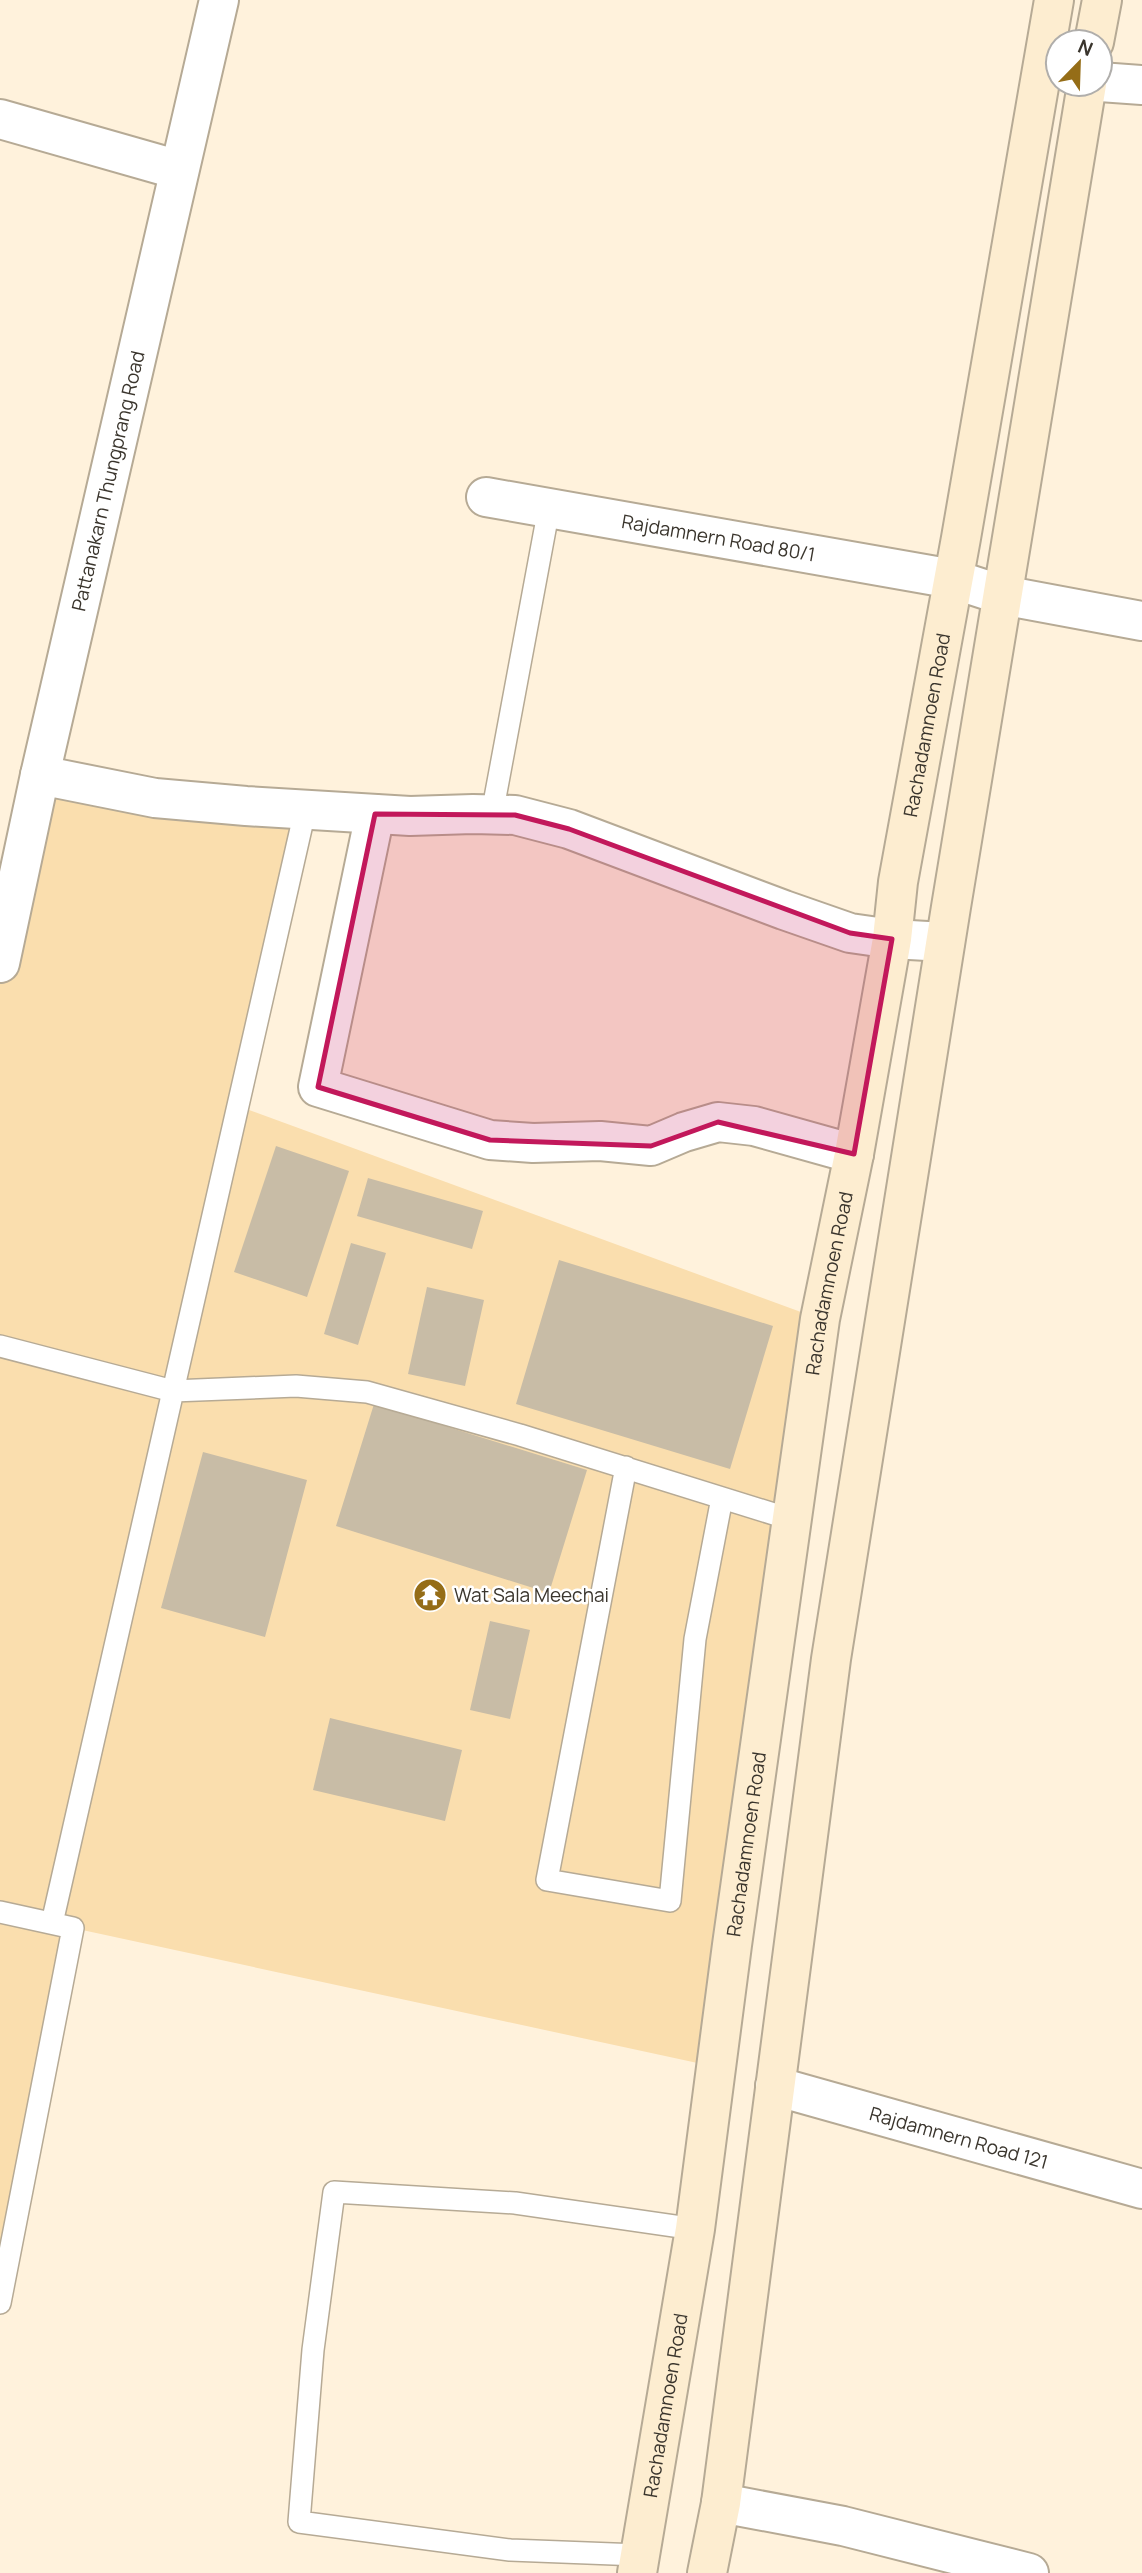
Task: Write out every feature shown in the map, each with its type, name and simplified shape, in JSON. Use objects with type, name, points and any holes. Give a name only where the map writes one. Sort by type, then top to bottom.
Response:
[{"type":"main road","name":"Rachadamnoen Road","points":[[638,2564],[695,2229],[820,1319],[854,1154],[892,939],[898,882],[1054,0]]},
{"type":"main road","points":[[1097,28],[1102,0]]},
{"type":"main road","points":[[707,2573],[721,2504],[831,1658],[945,942],[1085,98]]},
{"type":"street","name":"Pattanakarn Thungprang Road","points":[[0,963],[40,775],[219,0]]},
{"type":"street","points":[[1114,83],[1142,85]]},
{"type":"street","points":[[0,119],[179,170]]},
{"type":"street","name":"Rajdamnern Road 80/1","points":[[486,497],[953,579],[1002,595],[1142,621]]},
{"type":"street","points":[[40,775],[155,798],[305,811],[410,816],[515,815],[569,829],[850,933],[945,942]]},
{"type":"street","points":[[375,814],[318,1087],[490,1140],[533,1143],[600,1141],[651,1146],[718,1122],[754,1126],[854,1154]]},
{"type":"street","name":"Rajdamnern Road 121","points":[[775,2086],[1142,2189]]},
{"type":"street","points":[[721,2504],[843,2526],[1029,2573]]},
{"type":"lane","points":[[492,814],[548,508]]},
{"type":"lane","points":[[52,1923],[305,811]]},
{"type":"lane","points":[[0,1346],[173,1391],[296,1386],[367,1392],[626,1467],[793,1520]]},
{"type":"lane","points":[[626,1467],[547,1880],[670,1901],[695,1639],[722,1498]]},
{"type":"lane","points":[[0,1912],[73,1928],[0,2303]]},
{"type":"lane","points":[[638,2564],[299,2522],[313,2350],[334,2192],[515,2203],[695,2229]]},
{"type":"highlighted area","points":[[375,814],[515,815],[569,829],[850,933],[892,939],[854,1154],[718,1122],[651,1146],[490,1140],[318,1087]]},
{"type":"shaded area","points":[[40,775],[305,811],[238,1106],[820,1319],[716,2067],[73,1928],[0,2303],[0,963]]},
{"type":"building","points":[[276,1146],[349,1171],[307,1297],[234,1272]]},
{"type":"building","points":[[368,1178],[483,1211],[472,1249],[357,1216]]},
{"type":"building","points":[[351,1243],[386,1253],[358,1345],[324,1334]]},
{"type":"building","points":[[559,1260],[773,1326],[730,1469],[516,1404]]},
{"type":"building","points":[[427,1287],[484,1300],[465,1386],[408,1374]]},
{"type":"building","points":[[374,1404],[587,1470],[549,1593],[336,1526]]},
{"type":"building","points":[[203,1452],[307,1480],[265,1637],[161,1608]]},
{"type":"building","points":[[490,1621],[530,1630],[510,1719],[470,1710]]},
{"type":"building","points":[[330,1718],[462,1750],[445,1821],[313,1790]]},
{"type":"place","name":"Wat Sala Meechai","points":[[430,1595]]}]
